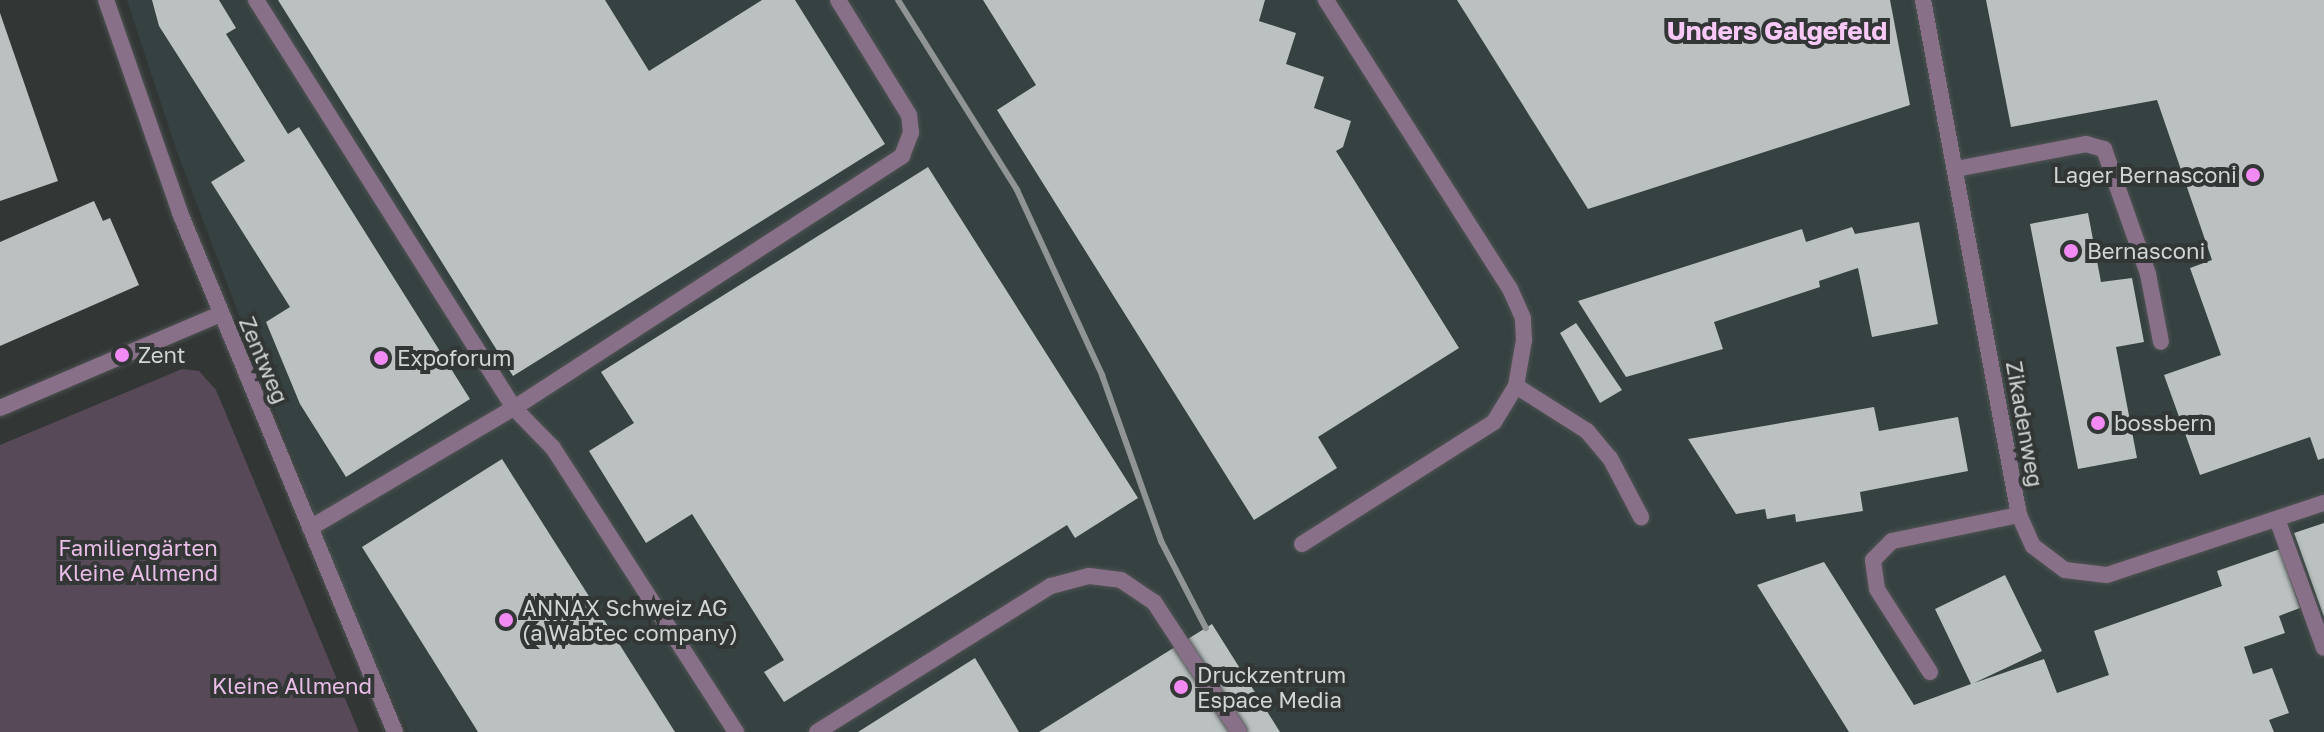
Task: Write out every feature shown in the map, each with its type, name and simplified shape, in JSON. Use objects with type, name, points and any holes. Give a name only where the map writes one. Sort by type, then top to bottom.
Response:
[{"type":"street","name":"Zentweg","points":[[106,0],[154,144],[220,314],[395,732]]},
{"type":"street","points":[[256,0],[514,408],[553,448],[736,732]]},
{"type":"street","points":[[310,528],[514,408],[902,156],[911,133],[909,115],[838,0]]},
{"type":"street","points":[[1302,544],[1494,422],[1516,386],[1524,340],[1523,318],[1510,289],[1326,0]]},
{"type":"street","name":"Zikadenweg","points":[[1923,0],[2025,534],[2044,557],[2065,570],[2095,576],[2324,503]]},
{"type":"street","points":[[1956,169],[2086,144],[2104,149],[2148,274],[2161,342]]},
{"type":"street","points":[[0,408],[220,314]]},
{"type":"street","points":[[1516,386],[1587,431],[1610,458],[1641,517]]},
{"type":"street","points":[[1930,672],[1877,589],[1873,560],[1892,541],[2019,515]]},
{"type":"street","points":[[2277,519],[2324,648]]},
{"type":"street","points":[[817,732],[1051,586],[1089,576],[1121,580],[1154,602],[1239,732]]},
{"type":"shaded area","points":[[127,0],[2324,0],[2324,732],[409,732],[356,624],[176,149]]},
{"type":"green space","name":"Familiengärten Kleine Allmend","points":[[182,369],[199,371],[216,390],[359,732],[0,732],[0,445]]},
{"type":"building","points":[[152,0],[219,0],[236,28],[226,34],[288,134],[299,127],[470,399],[346,477],[300,404],[266,322],[290,307],[211,182],[245,161],[159,26]]},
{"type":"building","points":[[278,0],[605,0],[649,71],[762,0],[795,0],[885,144],[513,376]]},
{"type":"building","points":[[983,0],[1265,0],[1259,21],[1296,33],[1286,64],[1324,77],[1314,108],[1351,121],[1343,147],[1336,151],[1459,348],[1318,437],[1337,468],[1254,520],[997,110],[1036,85]]},
{"type":"building","points":[[1457,0],[1890,0],[1910,105],[1588,209]]},
{"type":"building","points":[[1986,0],[2324,0],[2324,458],[2318,460],[2310,437],[2200,475],[2164,375],[2221,355],[2190,268],[2212,260],[2157,100],[2011,127]]},
{"type":"building","points":[[0,13],[58,181],[0,201]]},
{"type":"building","points":[[928,167],[1138,498],[1075,538],[1067,525],[784,702],[764,672],[784,660],[692,514],[646,543],[589,451],[634,423],[601,372]]},
{"type":"building","points":[[94,201],[103,221],[110,218],[139,285],[0,346],[0,242]]},
{"type":"building","points":[[2088,213],[2101,282],[2132,278],[2144,342],[2116,347],[2137,458],[2078,469],[2030,224]]},
{"type":"building","points":[[1919,222],[1938,324],[1872,337],[1858,268],[1819,281],[1820,287],[1714,322],[1723,349],[1626,377],[1578,301],[1802,229],[1806,242],[1852,227],[1855,234]]},
{"type":"building","points":[[1576,323],[1622,390],[1600,403],[1560,333]]},
{"type":"building","points":[[1874,407],[1879,431],[1958,417],[1968,471],[1860,492],[1863,511],[1796,522],[1795,514],[1767,519],[1765,509],[1736,514],[1688,439]]},
{"type":"building","name":"ANNAX Schweiz AG (a Wabtec company)","points":[[502,459],[675,732],[478,732],[362,547]]},
{"type":"building","points":[[2324,523],[2324,617],[2294,533]]},
{"type":"building","points":[[2280,549],[2300,608],[2279,616],[2285,633],[2244,647],[2253,674],[2272,668],[2289,713],[2269,720],[2274,732],[1849,732],[1757,585],[1824,562],[1914,705],[1971,684],[1935,609],[2005,575],[2042,651],[1974,683],[2044,659],[2057,693],[2109,675],[2094,631],[2222,586],[2217,571]]},
{"type":"building","name":"Druckzentrum Espace Media","points":[[1212,624],[1280,732],[1039,732],[1183,642]]},
{"type":"building","points":[[975,658],[1019,732],[858,732]]},
{"type":"railway","points":[[898,0],[1017,190],[1102,375],[1161,541],[1206,628]]},
{"type":"place","name":"Lager Bernasconi","points":[[2253,175]]},
{"type":"place","name":"Bernasconi","points":[[2071,251]]},
{"type":"place","name":"Zent","points":[[122,355]]},
{"type":"place","name":"Expoforum","points":[[381,358]]},
{"type":"place","name":"bossbern","points":[[2098,423]]},
{"type":"place","name":"ANNAX Schweiz AG (a Wabtec company)","points":[[506,620]]},
{"type":"place","name":"Druckzentrum Espace Media","points":[[1181,687]]},
{"type":"district","name":"Unders Galgefeld","points":[[1777,31]]},
{"type":"park label","name":"Kleine Allmend","points":[[292,686]]}]
